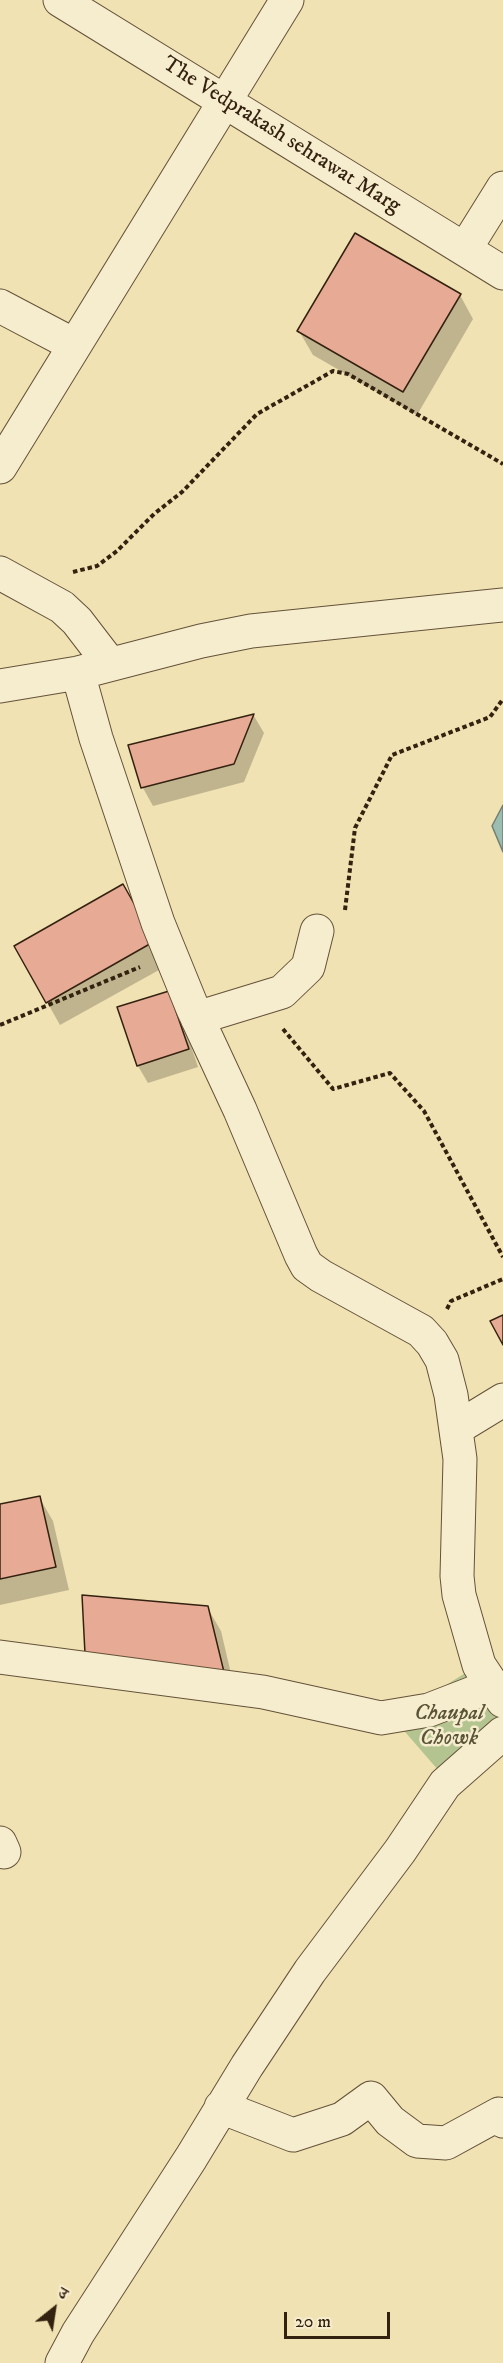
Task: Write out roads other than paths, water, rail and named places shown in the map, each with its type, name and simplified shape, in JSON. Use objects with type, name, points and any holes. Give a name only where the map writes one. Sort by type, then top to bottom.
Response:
[{"type":"street","name":"The Vedprakash sehrawat Marg","points":[[60,0],[503,273]]},
{"type":"street","points":[[0,467],[224,99],[287,0]]},
{"type":"street","points":[[465,249],[503,188]]},
{"type":"street","points":[[0,306],[74,345]]},
{"type":"street","points":[[0,573],[62,607],[78,621],[111,664]]},
{"type":"street","points":[[0,686],[78,673],[201,641],[251,631],[503,605]]},
{"type":"street","points":[[0,1657],[263,1692],[381,1718],[429,1710],[465,1696],[497,1692],[479,1665],[459,1595],[457,1576],[460,1459],[457,1428],[442,1360],[432,1343],[421,1331],[307,1266],[197,1018],[172,955],[138,864],[96,738],[78,673]]},
{"type":"street","points":[[197,1018],[282,992],[308,967],[316,931]]},
{"type":"street","points":[[457,1428],[503,1400]]},
{"type":"street","points":[[62,2363],[78,2333],[310,1971],[400,1851],[445,1784],[503,1733]]},
{"type":"street","points":[[221,2107],[293,2135],[342,2119],[371,2098],[390,2121],[417,2141],[446,2143],[499,2114],[503,2121]]},
{"type":"water","points":[[503,805],[503,852],[492,826]]},
{"type":"park label","name":"Chaupal Chowk","points":[[449,1727]]}]
